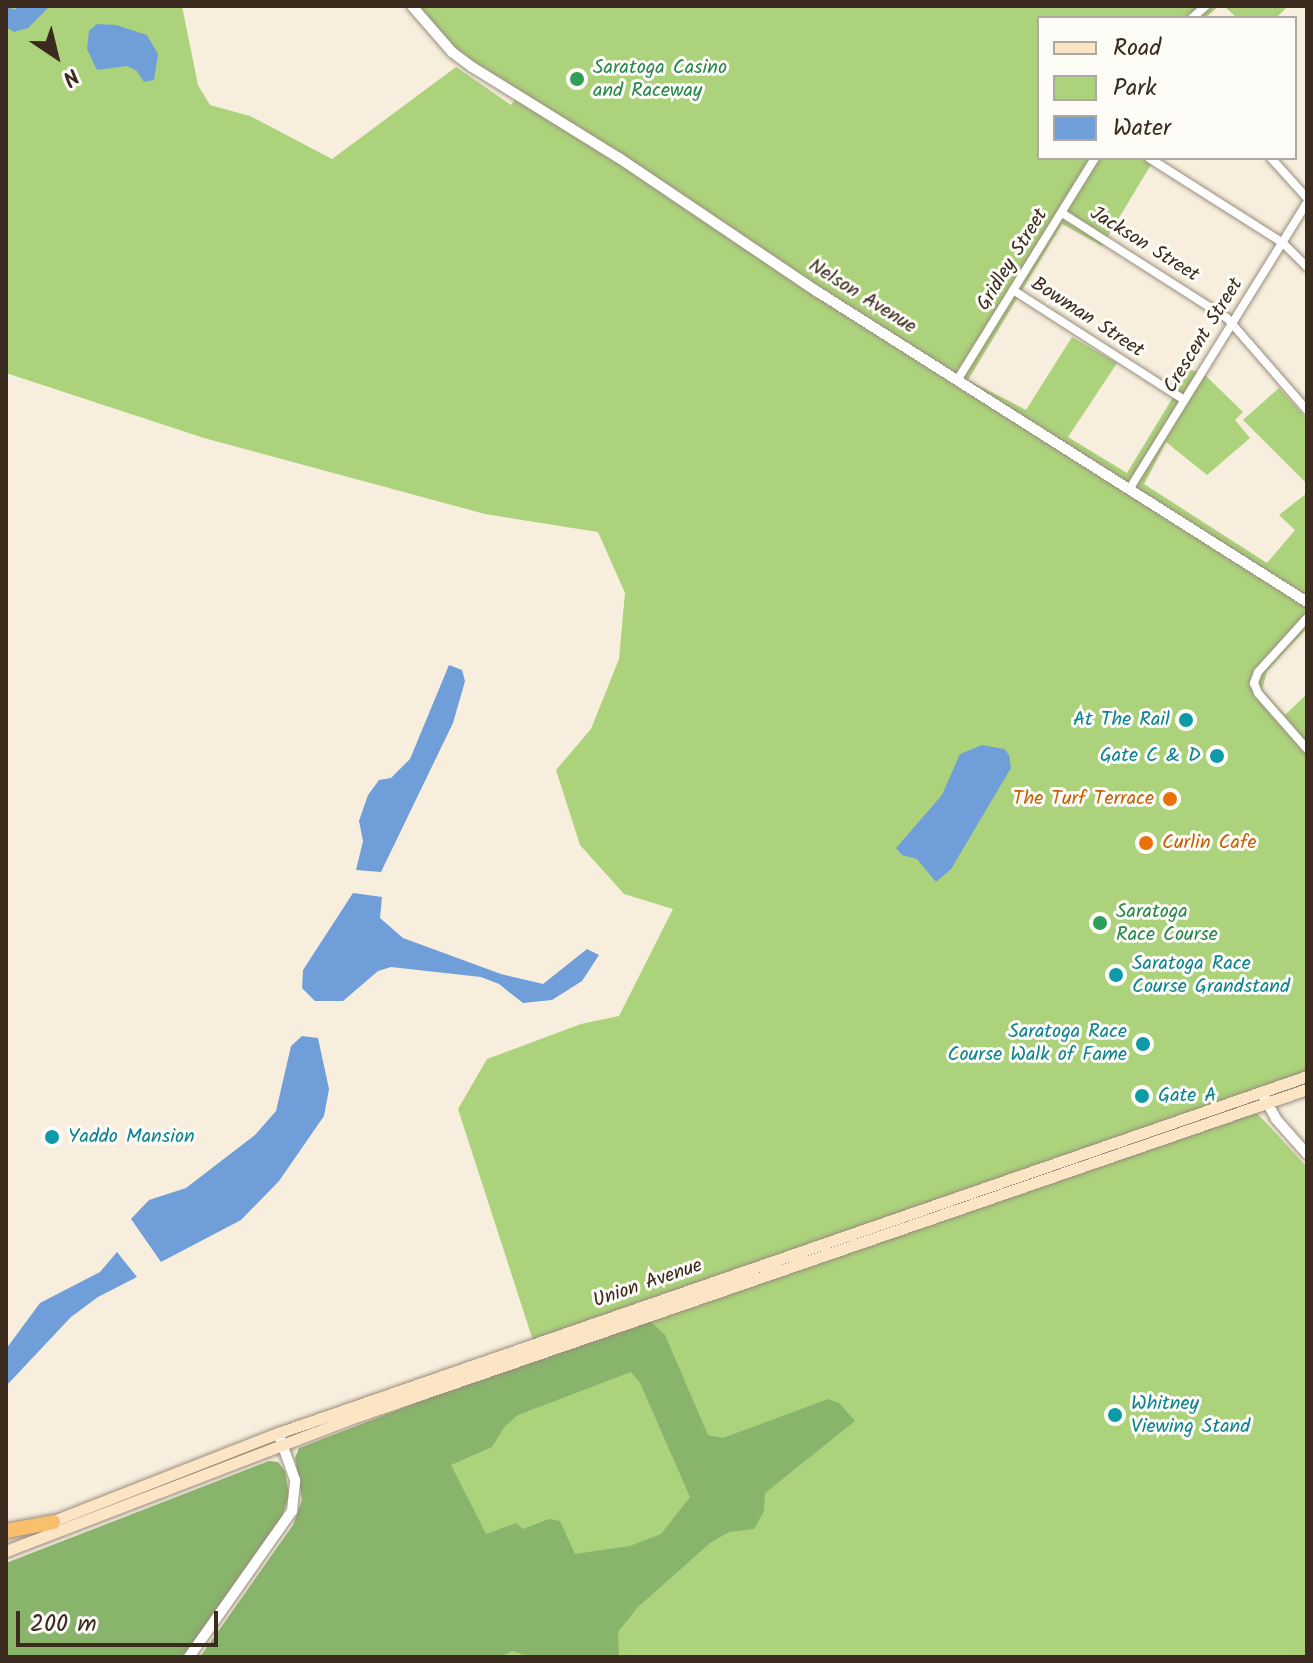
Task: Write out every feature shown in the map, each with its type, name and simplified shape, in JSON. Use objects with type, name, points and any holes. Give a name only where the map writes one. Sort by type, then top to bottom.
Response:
[{"type":"highway","points":[[6,1531],[53,1522]]},
{"type":"main road","name":"Union Avenue","points":[[6,1551],[282,1446],[1264,1097],[1307,1076]]},
{"type":"main road","name":"Union Avenue","points":[[6,1538],[278,1433],[1264,1097],[1307,1089]]},
{"type":"street","name":"Nelson Avenue","points":[[412,6],[452,52],[472,67],[619,158],[818,292],[1307,602]]},
{"type":"street","name":"Gridley Street","points":[[958,379],[1094,160]]},
{"type":"street","points":[[1152,160],[1283,243],[1307,267]]},
{"type":"street","points":[[1273,160],[1307,201]]},
{"type":"street","name":"Crescent Street","points":[[1130,488],[1307,201]]},
{"type":"street","name":"Jackson Street","points":[[1062,213],[1231,322],[1307,410]]},
{"type":"street","name":"Bowman Street","points":[[1013,290],[1183,399]]},
{"type":"street","points":[[1299,400],[1307,393]]},
{"type":"street","points":[[1307,618],[1258,672],[1254,683],[1258,693],[1307,749]]},
{"type":"street","points":[[1264,1097],[1284,1129],[1306,1150]]},
{"type":"street","points":[[189,1657],[292,1511],[295,1480],[278,1433]]},
{"type":"green space","name":"Saratoga Race Course","points":[[6,6],[182,6],[198,85],[210,105],[250,116],[332,159],[456,67],[511,105],[518,95],[452,52],[411,6],[1219,6],[1207,16],[1037,16],[1037,160],[1154,160],[1102,246],[1062,224],[968,380],[1026,410],[1072,337],[1117,363],[1068,437],[1127,473],[1190,369],[1206,376],[1243,412],[1235,420],[1250,438],[1207,475],[1166,442],[1144,484],[1267,563],[1295,530],[1279,515],[1307,493],[1307,628],[1267,671],[1262,690],[1285,715],[1307,694],[1307,1072],[1248,1092],[1257,1113],[1307,1167],[1307,1657],[486,1657],[414,1403],[538,1356],[458,1109],[487,1059],[581,1024],[619,1016],[673,909],[624,894],[580,845],[556,770],[591,729],[619,659],[625,593],[598,532],[485,514],[204,438],[6,373]]},
{"type":"green space","points":[[1224,6],[1288,6],[1278,16],[1235,16]]},
{"type":"green space","points":[[1279,388],[1307,419],[1307,484],[1243,420]]},
{"type":"green space","points":[[648,1319],[665,1335],[708,1435],[723,1438],[828,1399],[839,1403],[855,1421],[765,1493],[764,1511],[754,1529],[729,1532],[710,1543],[638,1607],[618,1632],[619,1657],[531,1657],[512,1651],[500,1657],[200,1657],[293,1525],[302,1500],[295,1458],[299,1448],[538,1356]],"holes":[[[631,1372],[640,1383],[690,1497],[661,1534],[630,1546],[575,1554],[560,1521],[549,1519],[523,1529],[516,1523],[486,1534],[451,1465],[492,1447],[505,1426],[518,1415]]]},
{"type":"green space","points":[[269,1461],[278,1462],[285,1471],[289,1495],[280,1523],[184,1657],[6,1657],[6,1563]]},
{"type":"water","points":[[6,6],[15,10],[18,6],[50,6],[28,28],[14,32],[6,27]]},
{"type":"water","points":[[97,24],[116,25],[147,35],[158,54],[154,80],[144,82],[137,71],[127,66],[97,70],[87,49],[89,31]]},
{"type":"water","points":[[449,665],[462,670],[465,681],[453,723],[381,872],[356,870],[363,841],[359,821],[368,795],[379,780],[391,778],[410,759]]},
{"type":"water","points":[[982,745],[1004,749],[1009,755],[1011,768],[951,869],[936,882],[917,859],[902,855],[896,848],[942,795],[960,754]]},
{"type":"water","points":[[353,893],[382,897],[380,918],[403,938],[501,974],[543,984],[587,949],[599,955],[582,981],[552,1000],[523,1003],[499,984],[481,977],[391,967],[378,971],[343,1001],[315,1001],[302,988],[303,970]]},
{"type":"water","points":[[302,1036],[318,1038],[329,1089],[324,1116],[279,1181],[241,1220],[161,1262],[131,1219],[149,1200],[186,1188],[255,1135],[276,1111],[291,1046]]},
{"type":"water","points":[[117,1252],[137,1277],[98,1297],[71,1317],[6,1386],[6,1349],[40,1303],[100,1272]]},
{"type":"place","name":"Saratoga Casino and Raceway","points":[[577,79]]},
{"type":"place","name":"At The Rail","points":[[1186,720]]},
{"type":"place","name":"Gate C & D","points":[[1217,756]]},
{"type":"place","name":"The Turf Terrace","points":[[1170,799]]},
{"type":"place","name":"Curlin Cafe","points":[[1146,843]]},
{"type":"place","name":"Saratoga Race Course","points":[[1100,923]]},
{"type":"place","name":"Saratoga Race Course Grandstand","points":[[1116,975]]},
{"type":"place","name":"Saratoga Race Course Walk of Fame","points":[[1143,1044]]},
{"type":"place","name":"Gate A","points":[[1142,1096]]},
{"type":"place","name":"Yaddo Mansion","points":[[52,1137]]},
{"type":"place","name":"Whitney Viewing Stand","points":[[1115,1415]]}]
